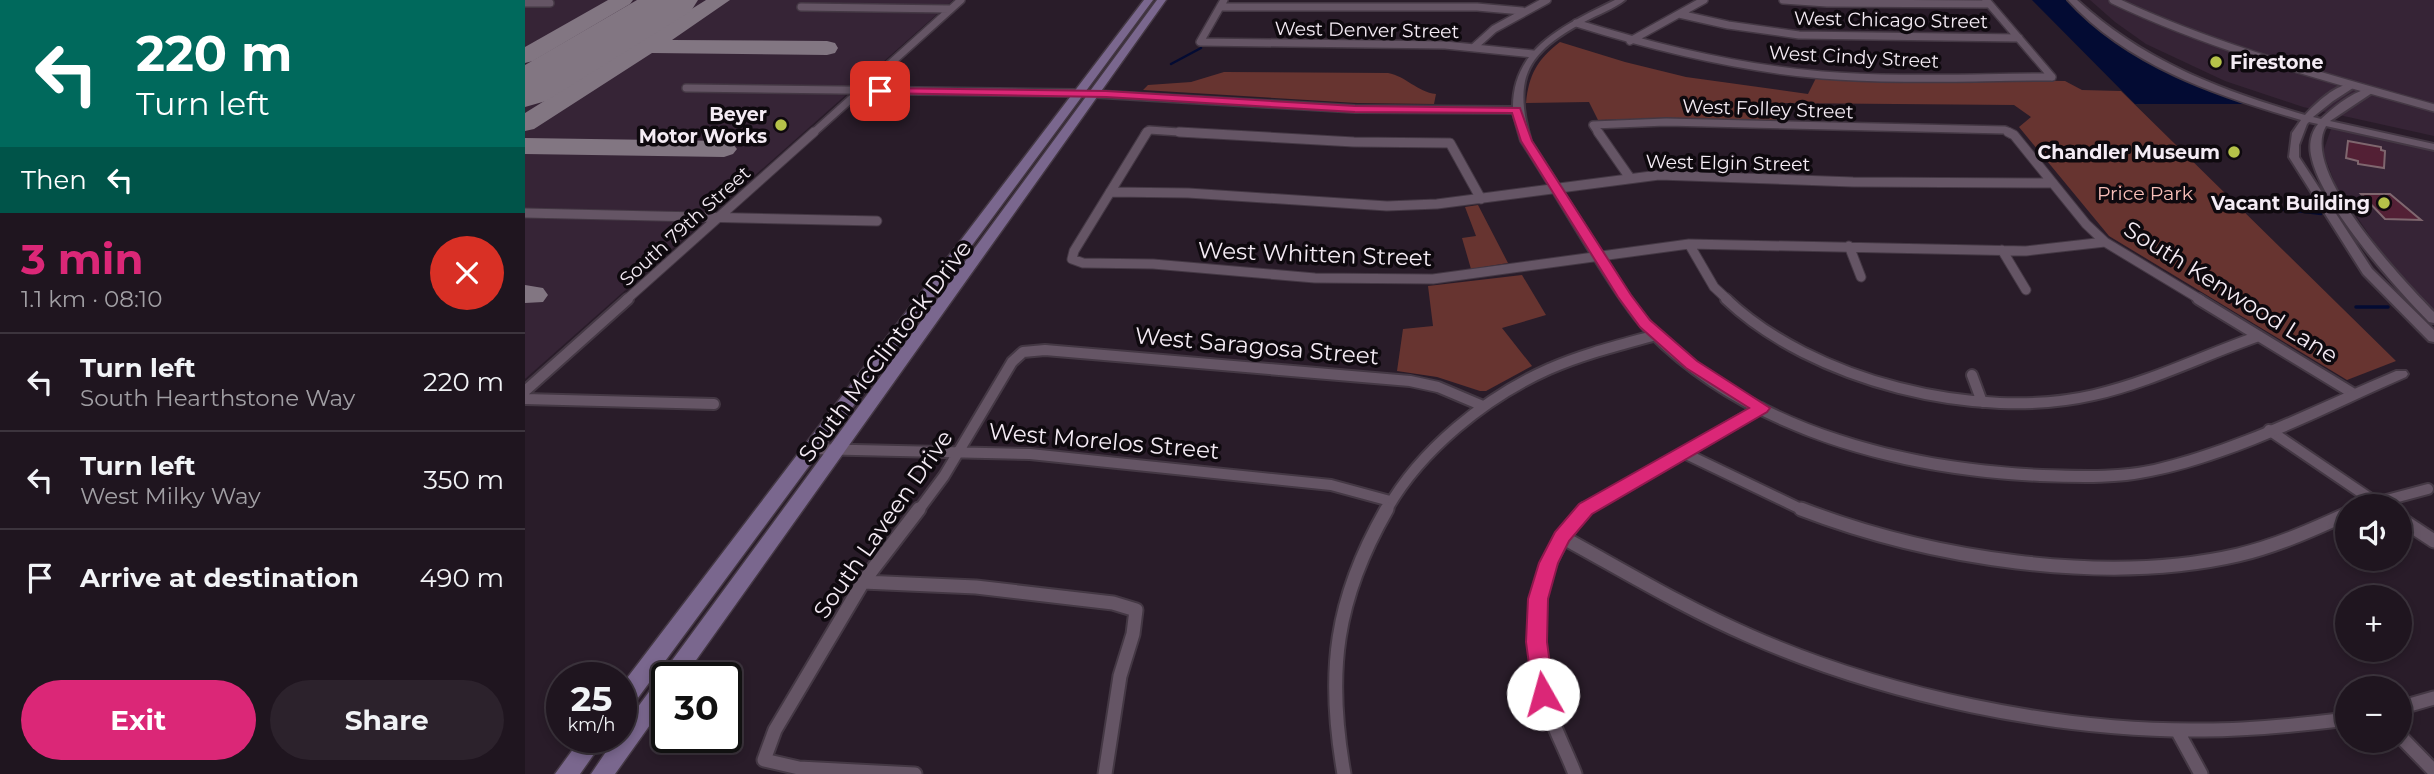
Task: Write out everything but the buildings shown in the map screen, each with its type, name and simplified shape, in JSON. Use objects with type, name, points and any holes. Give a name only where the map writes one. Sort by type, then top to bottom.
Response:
[{"type":"main road","name":"South McClintock Drive","points":[[683,662],[836,449],[1149,0]]},
{"type":"main road","name":"South McClintock Drive","points":[[637,681],[812,449],[1086,94],[1162,0]]},
{"type":"main road","points":[[602,774],[651,706]]},
{"type":"main road","points":[[566,774],[582,753]]},
{"type":"street","name":"South 79th Street","points":[[525,391],[961,0]]},
{"type":"street","points":[[1474,47],[1494,29],[1547,0]]},
{"type":"street","points":[[1621,0],[1576,23],[1533,54],[1520,78],[1515,96],[1516,110],[1526,141],[1625,297],[1655,335],[1702,372],[1761,408],[1845,442],[1905,459],[1960,470],[2025,476],[2091,477],[2153,470],[2203,456],[2401,374]]},
{"type":"street","points":[[1630,40],[1704,0]]},
{"type":"street","points":[[1783,0],[1826,3],[1988,2],[2019,38]]},
{"type":"street","points":[[2072,0],[2114,36],[2160,62],[2235,94],[2434,146]]},
{"type":"street","points":[[2084,0],[2123,33],[2178,64],[2247,92],[2319,117],[2434,140]]},
{"type":"street","points":[[2113,0],[2189,34],[2350,86],[2434,108]]},
{"type":"street","points":[[525,3],[550,3]]},
{"type":"street","points":[[1222,3],[1477,7],[1523,11]]},
{"type":"street","name":"West Denver Street","points":[[1222,3],[1200,42],[1474,47],[1533,54]]},
{"type":"street","points":[[801,7],[950,9]]},
{"type":"street","name":"West Chicago Street","points":[[1679,14],[1728,25],[1799,35],[2019,38]]},
{"type":"street","name":"West Cindy Street","points":[[1576,23],[1700,58],[1823,75],[2052,77],[2019,38]]},
{"type":"street","points":[[2350,86],[2293,146],[2294,157],[2367,271],[2434,338]]},
{"type":"street","points":[[686,88],[1086,94],[1355,109],[1516,110]]},
{"type":"street","points":[[2319,117],[2369,91]]},
{"type":"street","points":[[2319,117],[2315,143],[2316,159],[2327,183],[2390,273],[2434,319]]},
{"type":"street","name":"West Folley Street","points":[[1630,178],[1593,125],[1666,122],[2005,130]]},
{"type":"street","points":[[1110,192],[1142,137],[1149,130],[1354,142],[1450,144],[1481,199]]},
{"type":"street","name":"South Kenwood Lane","points":[[2005,130],[2014,135],[2086,224],[2105,242],[2354,394]]},
{"type":"street","name":"West Elgin Street","points":[[1110,192],[1188,193],[1387,206],[1481,199],[1630,178],[1688,174],[1853,182],[2053,183]]},
{"type":"street","name":"West Whitten Street","points":[[1110,192],[1074,251],[1072,259],[1083,263],[1153,264],[1378,281],[1433,279],[1689,244],[2001,250],[2049,249],[2105,242]]},
{"type":"street","points":[[525,213],[877,220]]},
{"type":"street","points":[[1689,244],[1705,278],[1730,306],[1758,328],[1804,355],[1868,379],[1946,398],[1982,402],[2043,402],[2103,393],[2259,336]]},
{"type":"street","points":[[1849,246],[1861,277]]},
{"type":"street","points":[[2001,250],[2026,290]]},
{"type":"street","points":[[1344,774],[1334,690],[1338,640],[1347,596],[1365,544],[1390,501],[1420,462],[1451,432],[1483,407],[1538,375],[1655,335]]},
{"type":"street","name":"West Saragosa Street","points":[[1023,352],[1045,350],[1104,353],[1409,381],[1438,387],[1483,407]]},
{"type":"street","name":"South Laveen Drive","points":[[915,774],[799,768],[764,760],[775,730],[863,582],[960,452],[1012,362],[1023,352]]},
{"type":"street","points":[[1972,375],[1982,402]]},
{"type":"street","points":[[525,399],[714,404]]},
{"type":"street","points":[[1575,774],[1543,694],[1537,642],[1538,599],[1548,563],[1562,537],[1585,509],[1761,408]]},
{"type":"street","points":[[2269,430],[2359,494]]},
{"type":"street","name":"West Morelos Street","points":[[812,449],[1030,454],[1331,485],[1390,501]]},
{"type":"street","points":[[1684,453],[1737,480],[1833,521],[1911,543],[2009,561],[2116,566],[2223,557],[2296,537],[2335,519]]},
{"type":"street","points":[[2410,494],[2428,489]]},
{"type":"street","points":[[2412,527],[2434,541]]},
{"type":"street","points":[[1562,537],[1685,605],[1778,647],[1874,679],[1970,704],[2064,722],[2178,732],[2241,731],[2335,720]]},
{"type":"street","points":[[863,582],[976,587],[1113,603],[1136,610],[1133,634],[1120,676],[1105,774]]},
{"type":"street","points":[[2412,704],[2434,698]]},
{"type":"street","points":[[2178,732],[2201,774]]},
{"type":"street","points":[[2412,748],[2434,771]]},
{"type":"shaded area","points":[[525,0],[953,0],[525,379]]},
{"type":"shaded area","points":[[2090,0],[2434,0],[2434,136],[2303,107],[2225,81],[2146,44]]},
{"type":"shaded area","points":[[2331,129],[2344,129],[2434,149],[2434,312],[2389,264],[2336,186],[2323,152]]},
{"type":"green space","name":"Price Park","points":[[1560,42],[1686,77],[1808,94],[1816,78],[2065,81],[2082,90],[2121,91],[2396,361],[2347,380],[2109,236],[2019,127],[2031,117],[2014,105],[1775,103],[1784,123],[1673,118],[1598,120],[1589,102],[1526,103],[1535,68]]},
{"type":"green space","points":[[1224,72],[1388,73],[1436,94],[1434,104],[1357,103],[1143,90],[1148,85],[1191,82]]},
{"type":"green space","points":[[1478,205],[1508,263],[1471,269],[1462,238],[1476,236],[1465,207]]},
{"type":"green space","points":[[1522,275],[1546,315],[1502,328],[1532,366],[1486,391],[1437,377],[1397,371],[1403,329],[1433,326],[1428,286]]},
{"type":"water","points":[[2032,0],[2067,0],[2100,30],[2129,49],[2250,104],[2135,104]]},
{"type":"waterway","points":[[1171,64],[1201,48]]},
{"type":"waterway","points":[[2279,209],[2321,214]]},
{"type":"waterway","points":[[2356,307],[2388,307]]},
{"type":"taxiway","points":[[525,56],[623,0]]},
{"type":"taxiway","points":[[525,124],[720,0]]},
{"type":"taxiway","points":[[648,46],[827,48]]},
{"type":"taxiway","points":[[525,146],[724,149]]},
{"type":"taxiway","points":[[525,294],[532,295]]},
{"type":"runway","points":[[525,89],[673,0]]},
{"type":"place","name":"Firestone","points":[[2216,62]]},
{"type":"place","name":"Beyer Motor Works","points":[[781,125]]},
{"type":"place","name":"Chandler Museum","points":[[2234,152]]},
{"type":"place","name":"Vacant Building","points":[[2384,203]]},
{"type":"route","points":[[880,91],[1160,96],[1355,109],[1516,110],[1526,141],[1625,297],[1645,323],[1655,335],[1691,364],[1761,408],[1585,509],[1562,537],[1548,563],[1538,599],[1537,642],[1543,694]]}]
